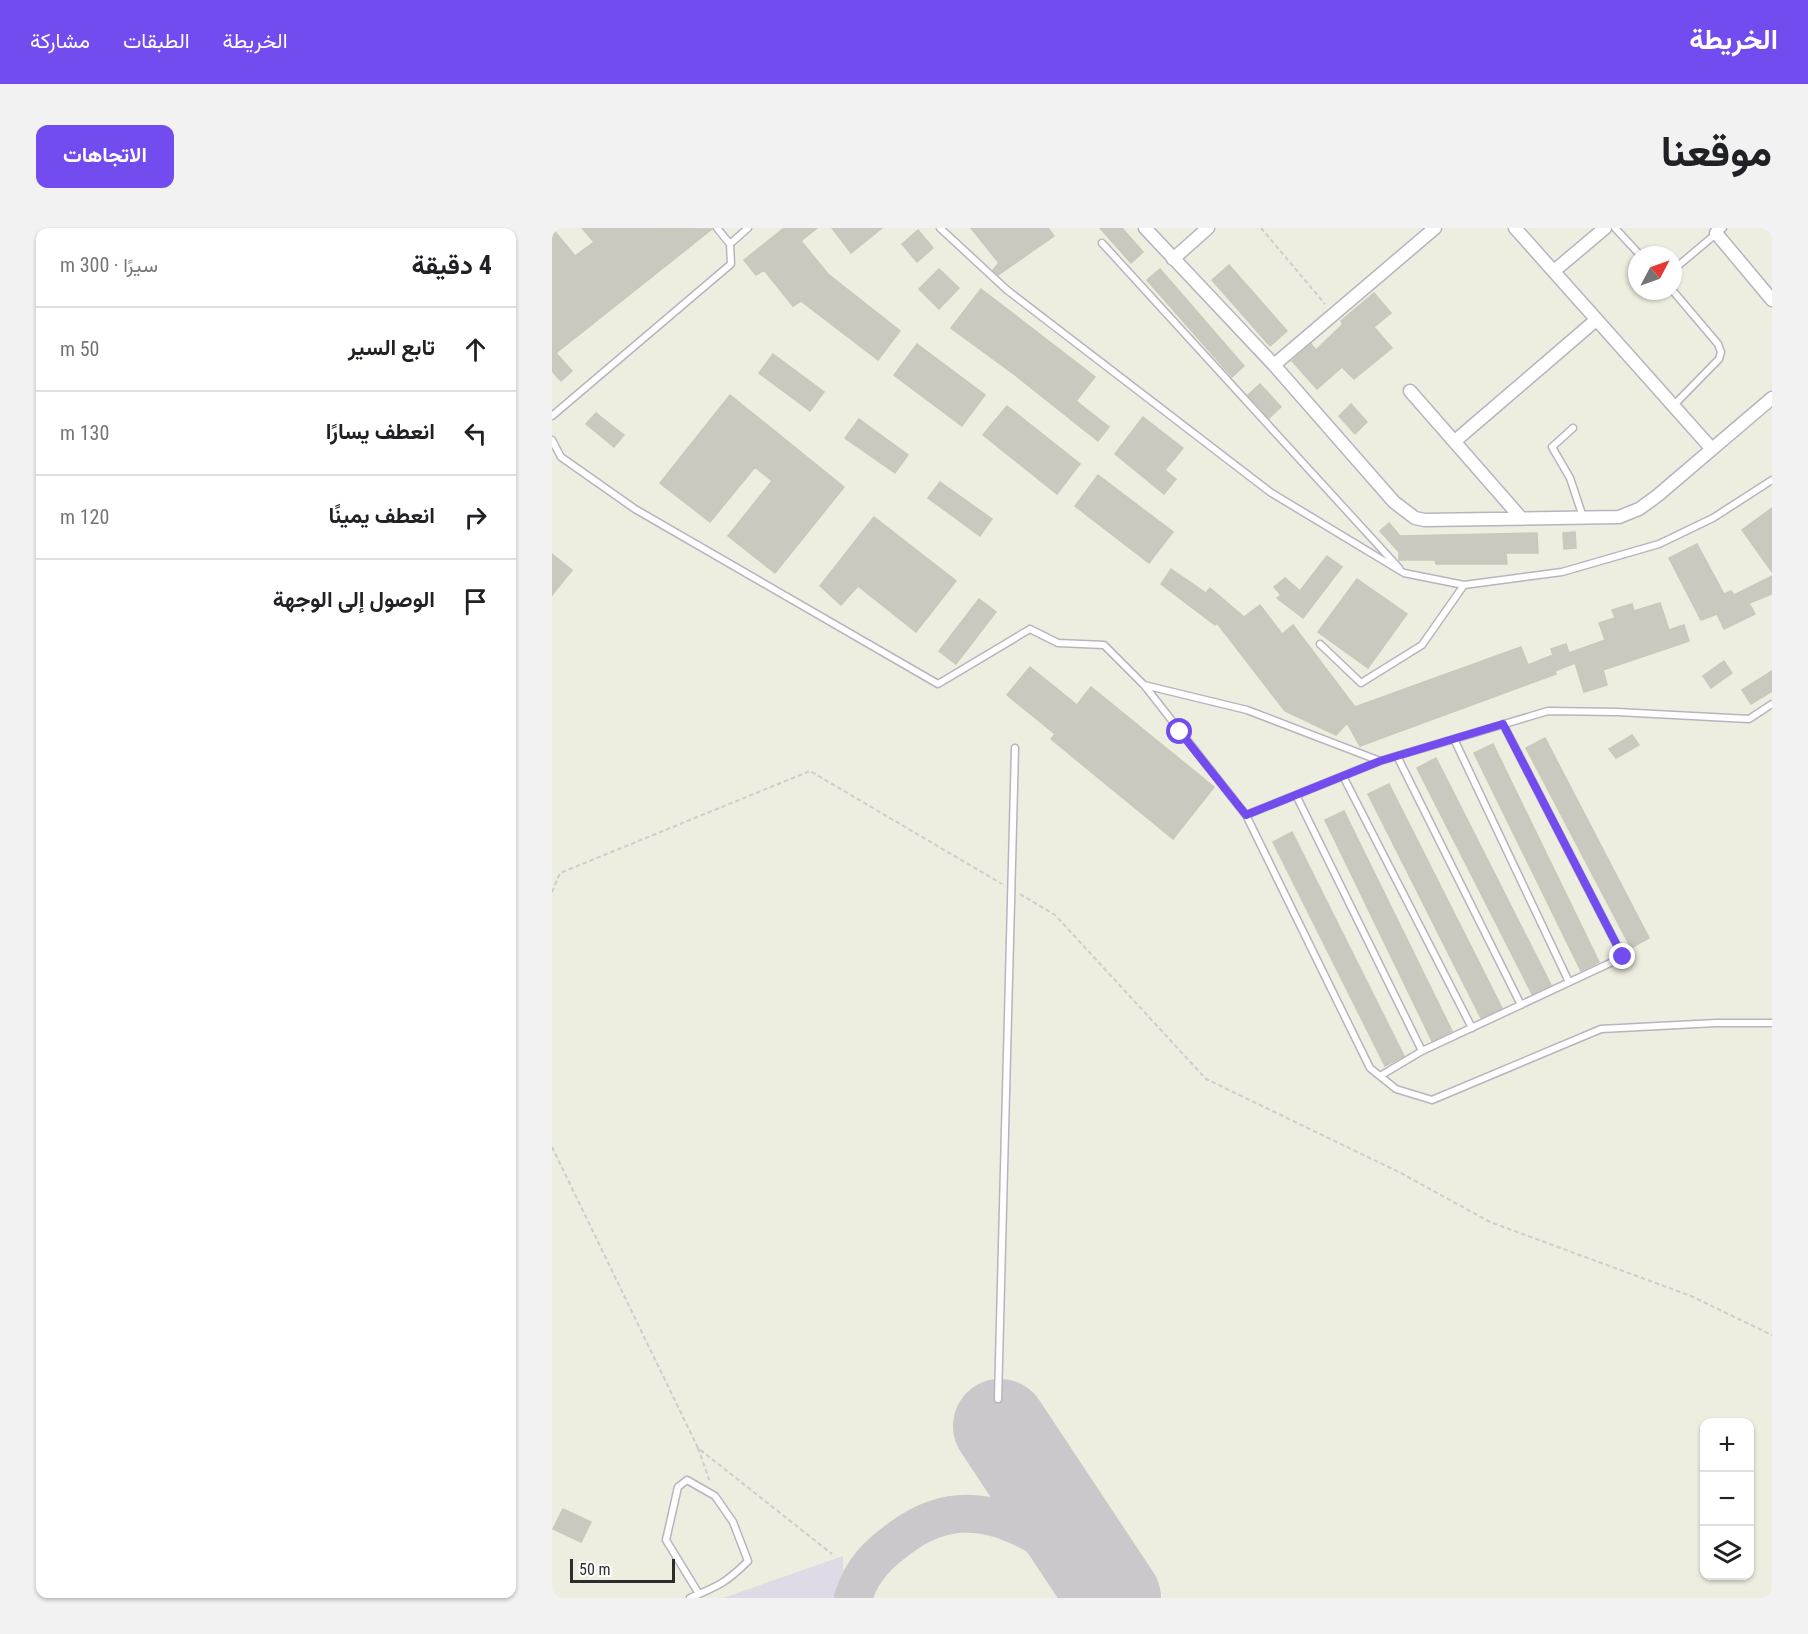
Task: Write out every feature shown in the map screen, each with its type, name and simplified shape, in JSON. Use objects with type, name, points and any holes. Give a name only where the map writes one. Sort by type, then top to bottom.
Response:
[{"type":"street","points":[[1145,228],[1274,365],[1394,502],[1416,518],[1425,520],[1619,517],[1639,509],[1772,398]]},
{"type":"street","points":[[1173,259],[1208,228]]},
{"type":"street","points":[[1274,365],[1434,228]]},
{"type":"street","points":[[1515,228],[1711,448]]},
{"type":"street","points":[[1554,272],[1605,228]]},
{"type":"street","points":[[1719,231],[1772,300]]},
{"type":"street","points":[[1455,441],[1596,320]]},
{"type":"street","points":[[1410,391],[1522,519]]},
{"type":"lane","points":[[552,416],[731,264],[730,244],[717,228]]},
{"type":"lane","points":[[730,244],[748,228]]},
{"type":"lane","points":[[940,228],[1006,290],[1270,492],[1404,573],[1464,585],[1562,572],[1659,544],[1713,518],[1772,480]]},
{"type":"lane","points":[[1615,228],[1632,246]]},
{"type":"lane","points":[[1682,262],[1719,231]]},
{"type":"lane","points":[[1102,243],[1404,573]]},
{"type":"lane","points":[[1673,406],[1719,359],[1721,352],[1718,344],[1680,300]]},
{"type":"lane","points":[[1573,428],[1552,447],[1570,478],[1583,517]]},
{"type":"lane","points":[[552,440],[561,457],[635,509],[938,684],[1030,629],[1058,643],[1104,645],[1144,685],[1246,815],[1370,1068],[1396,1089],[1431,1100],[1601,1029],[1716,1023],[1772,1023]]},
{"type":"lane","points":[[1320,644],[1361,683],[1422,645],[1464,585]]},
{"type":"lane","points":[[1144,685],[1247,710],[1380,761]]},
{"type":"lane","points":[[1246,815],[1380,761],[1548,711],[1749,719],[1772,704]]},
{"type":"lane","points":[[1380,1076],[1422,1051],[1623,957],[1503,724]]},
{"type":"lane","points":[[1454,740],[1569,982]]},
{"type":"lane","points":[[998,1399],[1013,890],[1014,748]]},
{"type":"lane","points":[[1397,756],[1521,1005]]},
{"type":"lane","points":[[1343,776],[1472,1028]]},
{"type":"lane","points":[[1296,795],[1422,1051]]},
{"type":"lane","points":[[690,1598],[726,1583],[748,1562],[733,1522],[715,1496],[687,1480],[678,1487],[666,1540],[699,1594]]},
{"type":"path","points":[[1261,228],[1334,314]]},
{"type":"path","points":[[552,892],[560,873],[810,771],[1055,915],[1206,1079],[1399,1172],[1490,1222],[1691,1296],[1772,1335]]},
{"type":"path","points":[[552,1147],[698,1448],[715,1496]]},
{"type":"path","points":[[698,1448],[832,1554]]},
{"type":"shaded area","points":[[843,1556],[844,1598],[723,1598]]},
{"type":"building","points":[[552,228],[575,256],[594,242],[582,228],[712,229],[556,353],[572,371],[561,381],[552,371]]},
{"type":"building","points":[[784,228],[817,228],[801,241],[828,274],[900,331],[878,360],[801,301],[793,306],[764,270],[756,275],[744,260]]},
{"type":"building","points":[[832,228],[882,228],[851,253]]},
{"type":"building","points":[[971,228],[1048,228],[1054,236],[998,275],[993,270],[999,263]]},
{"type":"building","points":[[1100,228],[1122,228],[1143,252],[1131,263]]},
{"type":"building","points":[[918,230],[933,248],[917,262],[902,244]]},
{"type":"building","points":[[1229,265],[1287,331],[1270,346],[1212,280]]},
{"type":"building","points":[[939,269],[959,288],[939,309],[919,289]]},
{"type":"building","points":[[1160,269],[1244,366],[1232,377],[1147,280]]},
{"type":"building","points":[[981,289],[1095,377],[1076,401],[1109,427],[1098,441],[951,328]]},
{"type":"building","points":[[1374,293],[1391,313],[1374,327],[1392,348],[1354,379],[1342,367],[1317,389],[1292,361],[1311,344],[1316,350],[1343,324],[1341,321]]},
{"type":"building","points":[[917,344],[985,395],[962,426],[894,375]]},
{"type":"building","points":[[773,354],[824,392],[810,411],[759,373]]},
{"type":"building","points":[[1260,384],[1281,407],[1269,418],[1248,395]]},
{"type":"building","points":[[730,395],[844,487],[775,573],[728,536],[772,481],[755,467],[710,522],[660,483]]},
{"type":"building","points":[[1351,404],[1367,422],[1355,434],[1339,416]]},
{"type":"building","points":[[1007,406],[1080,464],[1057,494],[983,435]]},
{"type":"building","points":[[596,413],[624,435],[614,447],[586,424]]},
{"type":"building","points":[[1143,417],[1183,448],[1165,470],[1176,479],[1164,494],[1115,454]]},
{"type":"building","points":[[859,419],[908,455],[895,473],[845,438]]},
{"type":"building","points":[[1098,475],[1173,532],[1149,563],[1075,506]]},
{"type":"building","points":[[940,482],[992,519],[980,536],[928,498]]},
{"type":"building","points":[[1772,508],[1772,572],[1742,530]]},
{"type":"building","points":[[874,517],[956,581],[916,632],[858,586],[841,605],[820,586]]},
{"type":"building","points":[[1389,523],[1400,536],[1537,533],[1538,553],[1506,553],[1507,564],[1436,564],[1435,560],[1399,560],[1399,552],[1380,531]]},
{"type":"building","points":[[1575,532],[1576,548],[1564,549],[1563,533]]},
{"type":"building","points":[[1697,544],[1724,594],[1731,591],[1734,595],[1772,576],[1772,594],[1749,603],[1755,614],[1724,629],[1717,614],[1701,620],[1669,558]]},
{"type":"building","points":[[552,554],[572,570],[552,595]]},
{"type":"building","points":[[1327,556],[1342,567],[1303,618],[1277,598],[1281,595],[1274,587],[1285,578],[1300,591]]},
{"type":"building","points":[[1171,569],[1206,593],[1210,588],[1244,617],[1260,605],[1282,634],[1293,625],[1355,707],[1521,647],[1528,665],[1553,655],[1551,649],[1566,644],[1569,653],[1605,640],[1599,623],[1615,618],[1612,610],[1632,604],[1634,611],[1660,603],[1669,630],[1684,625],[1689,641],[1603,670],[1607,685],[1584,692],[1575,663],[1555,671],[1556,674],[1360,746],[1347,723],[1336,735],[1285,711],[1217,623],[1215,625],[1161,584]]},
{"type":"building","points":[[1357,579],[1407,614],[1368,668],[1318,632]]},
{"type":"building","points":[[979,599],[996,612],[956,664],[939,651]]},
{"type":"building","points":[[1724,661],[1732,673],[1711,688],[1703,676]]},
{"type":"building","points":[[1030,667],[1077,705],[1091,687],[1214,787],[1173,839],[1051,739],[1055,734],[1007,695]]},
{"type":"building","points":[[1772,671],[1772,691],[1751,704],[1742,690]]},
{"type":"building","points":[[1632,735],[1639,745],[1616,758],[1609,749]]},
{"type":"building","points":[[1545,738],[1649,938],[1631,948],[1526,748]]},
{"type":"building","points":[[1493,744],[1599,962],[1581,971],[1474,753]]},
{"type":"building","points":[[1436,758],[1551,985],[1532,994],[1417,768]]},
{"type":"building","points":[[1389,784],[1502,1008],[1481,1018],[1368,794]]},
{"type":"building","points":[[1344,811],[1452,1031],[1432,1041],[1325,820]]},
{"type":"building","points":[[1292,832],[1404,1056],[1385,1066],[1273,842]]},
{"type":"building","points":[[563,1509],[591,1522],[581,1542],[553,1529]]},
{"type":"taxiway","points":[[853,1598],[866,1570],[894,1542],[932,1520],[961,1514],[989,1516],[1016,1525],[1043,1539],[1068,1557],[1114,1598]]},
{"type":"runway","points":[[1000,1426],[1114,1598]]},
{"type":"route","points":[[1180,732],[1246,815],[1380,761],[1503,724],[1623,957]]}]
